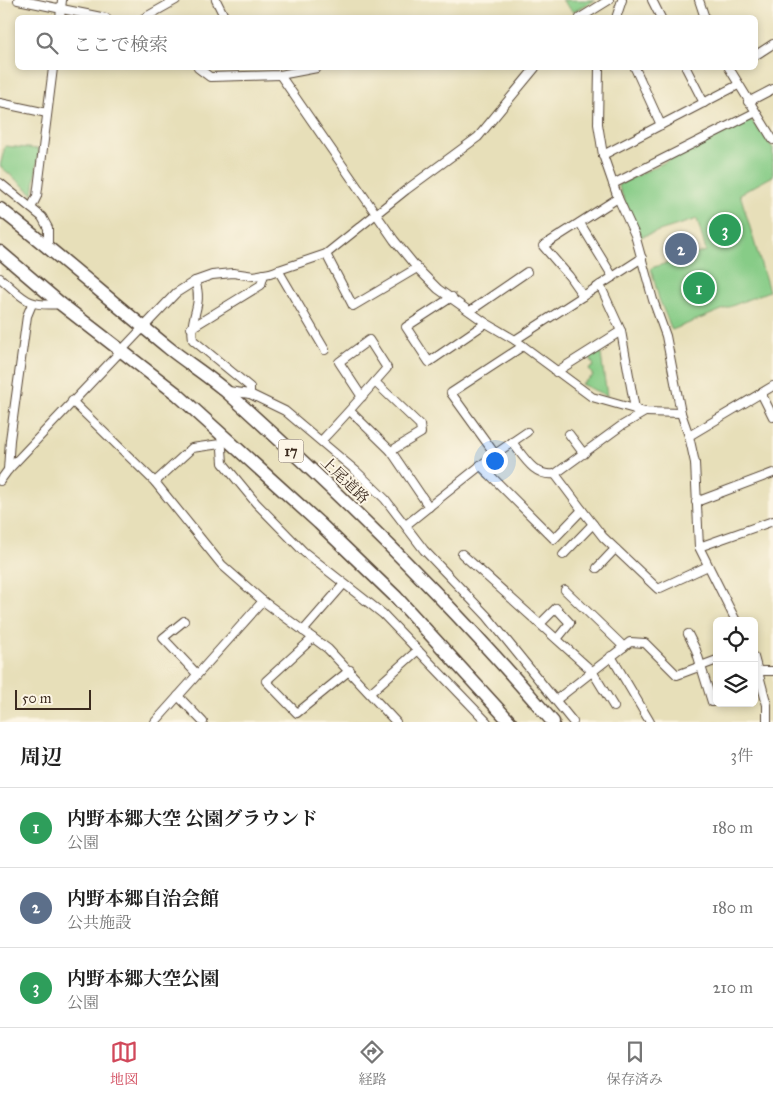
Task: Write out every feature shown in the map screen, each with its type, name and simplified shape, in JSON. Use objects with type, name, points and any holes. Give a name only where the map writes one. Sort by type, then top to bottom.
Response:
[{"type":"highway","name":"上尾道路","points":[[0,209],[226,391],[348,504],[498,658],[554,722]]},
{"type":"highway","name":"17","points":[[0,252],[60,304],[177,394],[220,440],[319,523],[396,598],[510,722]]},
{"type":"street","points":[[18,0],[62,4],[97,15]]},
{"type":"street","points":[[149,15],[176,0]]},
{"type":"street","points":[[216,0],[224,15]]},
{"type":"street","points":[[585,15],[609,0]]},
{"type":"street","points":[[617,15],[622,0]]},
{"type":"street","points":[[652,0],[660,15]]},
{"type":"street","points":[[699,0],[705,15]]},
{"type":"street","points":[[758,54],[773,44]]},
{"type":"street","points":[[30,208],[37,196],[53,70]]},
{"type":"street","points":[[201,70],[210,77],[251,71],[280,75],[306,70]]},
{"type":"street","points":[[4,469],[176,293],[195,281],[212,275],[233,273],[254,276],[326,254],[375,214],[478,137],[533,70]]},
{"type":"street","points":[[599,70],[598,124],[603,155],[618,198],[635,235],[653,300],[666,336],[681,413],[689,436],[695,463],[699,547],[734,617]]},
{"type":"street","points":[[636,70],[661,125]]},
{"type":"street","points":[[687,70],[704,103]]},
{"type":"street","points":[[732,70],[738,85],[754,113],[770,130],[773,140]]},
{"type":"street","points":[[280,75],[375,214],[417,268],[438,289],[452,297],[486,323],[515,340],[592,397],[645,412],[681,413]]},
{"type":"street","points":[[603,155],[738,85]]},
{"type":"street","points":[[748,102],[773,89]]},
{"type":"street","points":[[0,103],[47,113]]},
{"type":"street","points":[[613,184],[754,113]]},
{"type":"street","points":[[0,183],[42,218],[48,228],[48,246]]},
{"type":"street","points":[[583,296],[569,276],[543,246],[618,198]]},
{"type":"street","points":[[580,222],[613,277]]},
{"type":"street","points":[[326,254],[352,306],[417,268]]},
{"type":"street","points":[[515,340],[642,258]]},
{"type":"street","points":[[278,270],[325,350]]},
{"type":"street","points":[[470,310],[527,272]]},
{"type":"street","points":[[191,328],[261,285],[264,274]]},
{"type":"street","points":[[0,278],[32,304],[39,306],[60,304]]},
{"type":"street","points":[[195,281],[200,295],[191,328],[193,340],[250,387],[250,394]]},
{"type":"street","points":[[600,285],[621,331],[635,409]]},
{"type":"street","points":[[452,297],[406,327],[429,362],[486,323]]},
{"type":"street","points":[[0,481],[10,440],[28,316],[32,304]]},
{"type":"street","points":[[556,372],[621,331]]},
{"type":"street","points":[[322,440],[350,411],[387,368],[368,340],[339,362],[362,397]]},
{"type":"street","points":[[495,454],[451,393],[523,346]]},
{"type":"street","points":[[375,382],[420,425],[421,433],[391,451]]},
{"type":"street","points":[[689,436],[773,386]]},
{"type":"street","points":[[226,391],[250,394],[285,411],[322,440],[385,499],[430,556],[487,616],[572,722]]},
{"type":"street","points":[[761,393],[773,417]]},
{"type":"street","points":[[72,401],[155,482],[222,565],[263,601],[313,638],[350,670],[396,722]]},
{"type":"street","points":[[350,411],[391,451],[429,507]]},
{"type":"street","points":[[512,442],[535,470],[545,476],[556,474],[621,426],[645,412]]},
{"type":"street","points":[[406,525],[480,465],[527,432]]},
{"type":"street","points":[[569,434],[584,454]]},
{"type":"street","points":[[155,482],[192,448],[220,440],[223,463],[249,496],[304,552],[383,614],[487,722]]},
{"type":"street","points":[[480,465],[554,538],[582,510]]},
{"type":"street","points":[[696,502],[773,473]]},
{"type":"street","points":[[556,474],[593,524],[615,549],[658,590],[708,566]]},
{"type":"street","points":[[699,547],[773,521]]},
{"type":"street","points":[[563,555],[593,524]]},
{"type":"street","points":[[597,568],[615,549]]},
{"type":"street","points":[[462,554],[592,671],[614,708]]},
{"type":"street","points":[[303,631],[344,585]]},
{"type":"street","points":[[565,590],[624,647]]},
{"type":"street","points":[[155,722],[263,601]]},
{"type":"street","points":[[540,624],[556,608],[570,623],[558,639]]},
{"type":"street","points":[[184,621],[163,638],[197,674]]},
{"type":"street","points":[[688,634],[701,666],[712,702]]},
{"type":"street","points":[[313,638],[266,681],[297,713],[350,670]]},
{"type":"street","points":[[556,700],[630,642],[645,643],[677,675],[713,662]]},
{"type":"street","points":[[370,693],[418,650]]},
{"type":"street","points":[[611,656],[650,722]]},
{"type":"street","points":[[756,662],[760,671],[767,705],[767,722]]},
{"type":"street","points":[[760,671],[773,671]]},
{"type":"street","points":[[178,696],[203,722]]},
{"type":"green space","points":[[562,0],[595,0],[573,12]]},
{"type":"green space","points":[[751,120],[773,148],[773,176],[740,194],[769,291],[672,330],[659,299],[651,268],[706,251],[697,219],[640,237],[618,185]]},
{"type":"green space","points":[[5,146],[39,149],[33,194],[0,166]]},
{"type":"green space","points":[[600,348],[607,396],[581,384],[593,376],[589,369],[594,366],[589,355]]},
{"type":"place","name":"内野本郷大空公園","points":[[725,230]]},
{"type":"place","name":"内野本郷自治会館","points":[[681,249]]},
{"type":"place","name":"内野本郷大空 公園グラウンド","points":[[699,288]]}]
